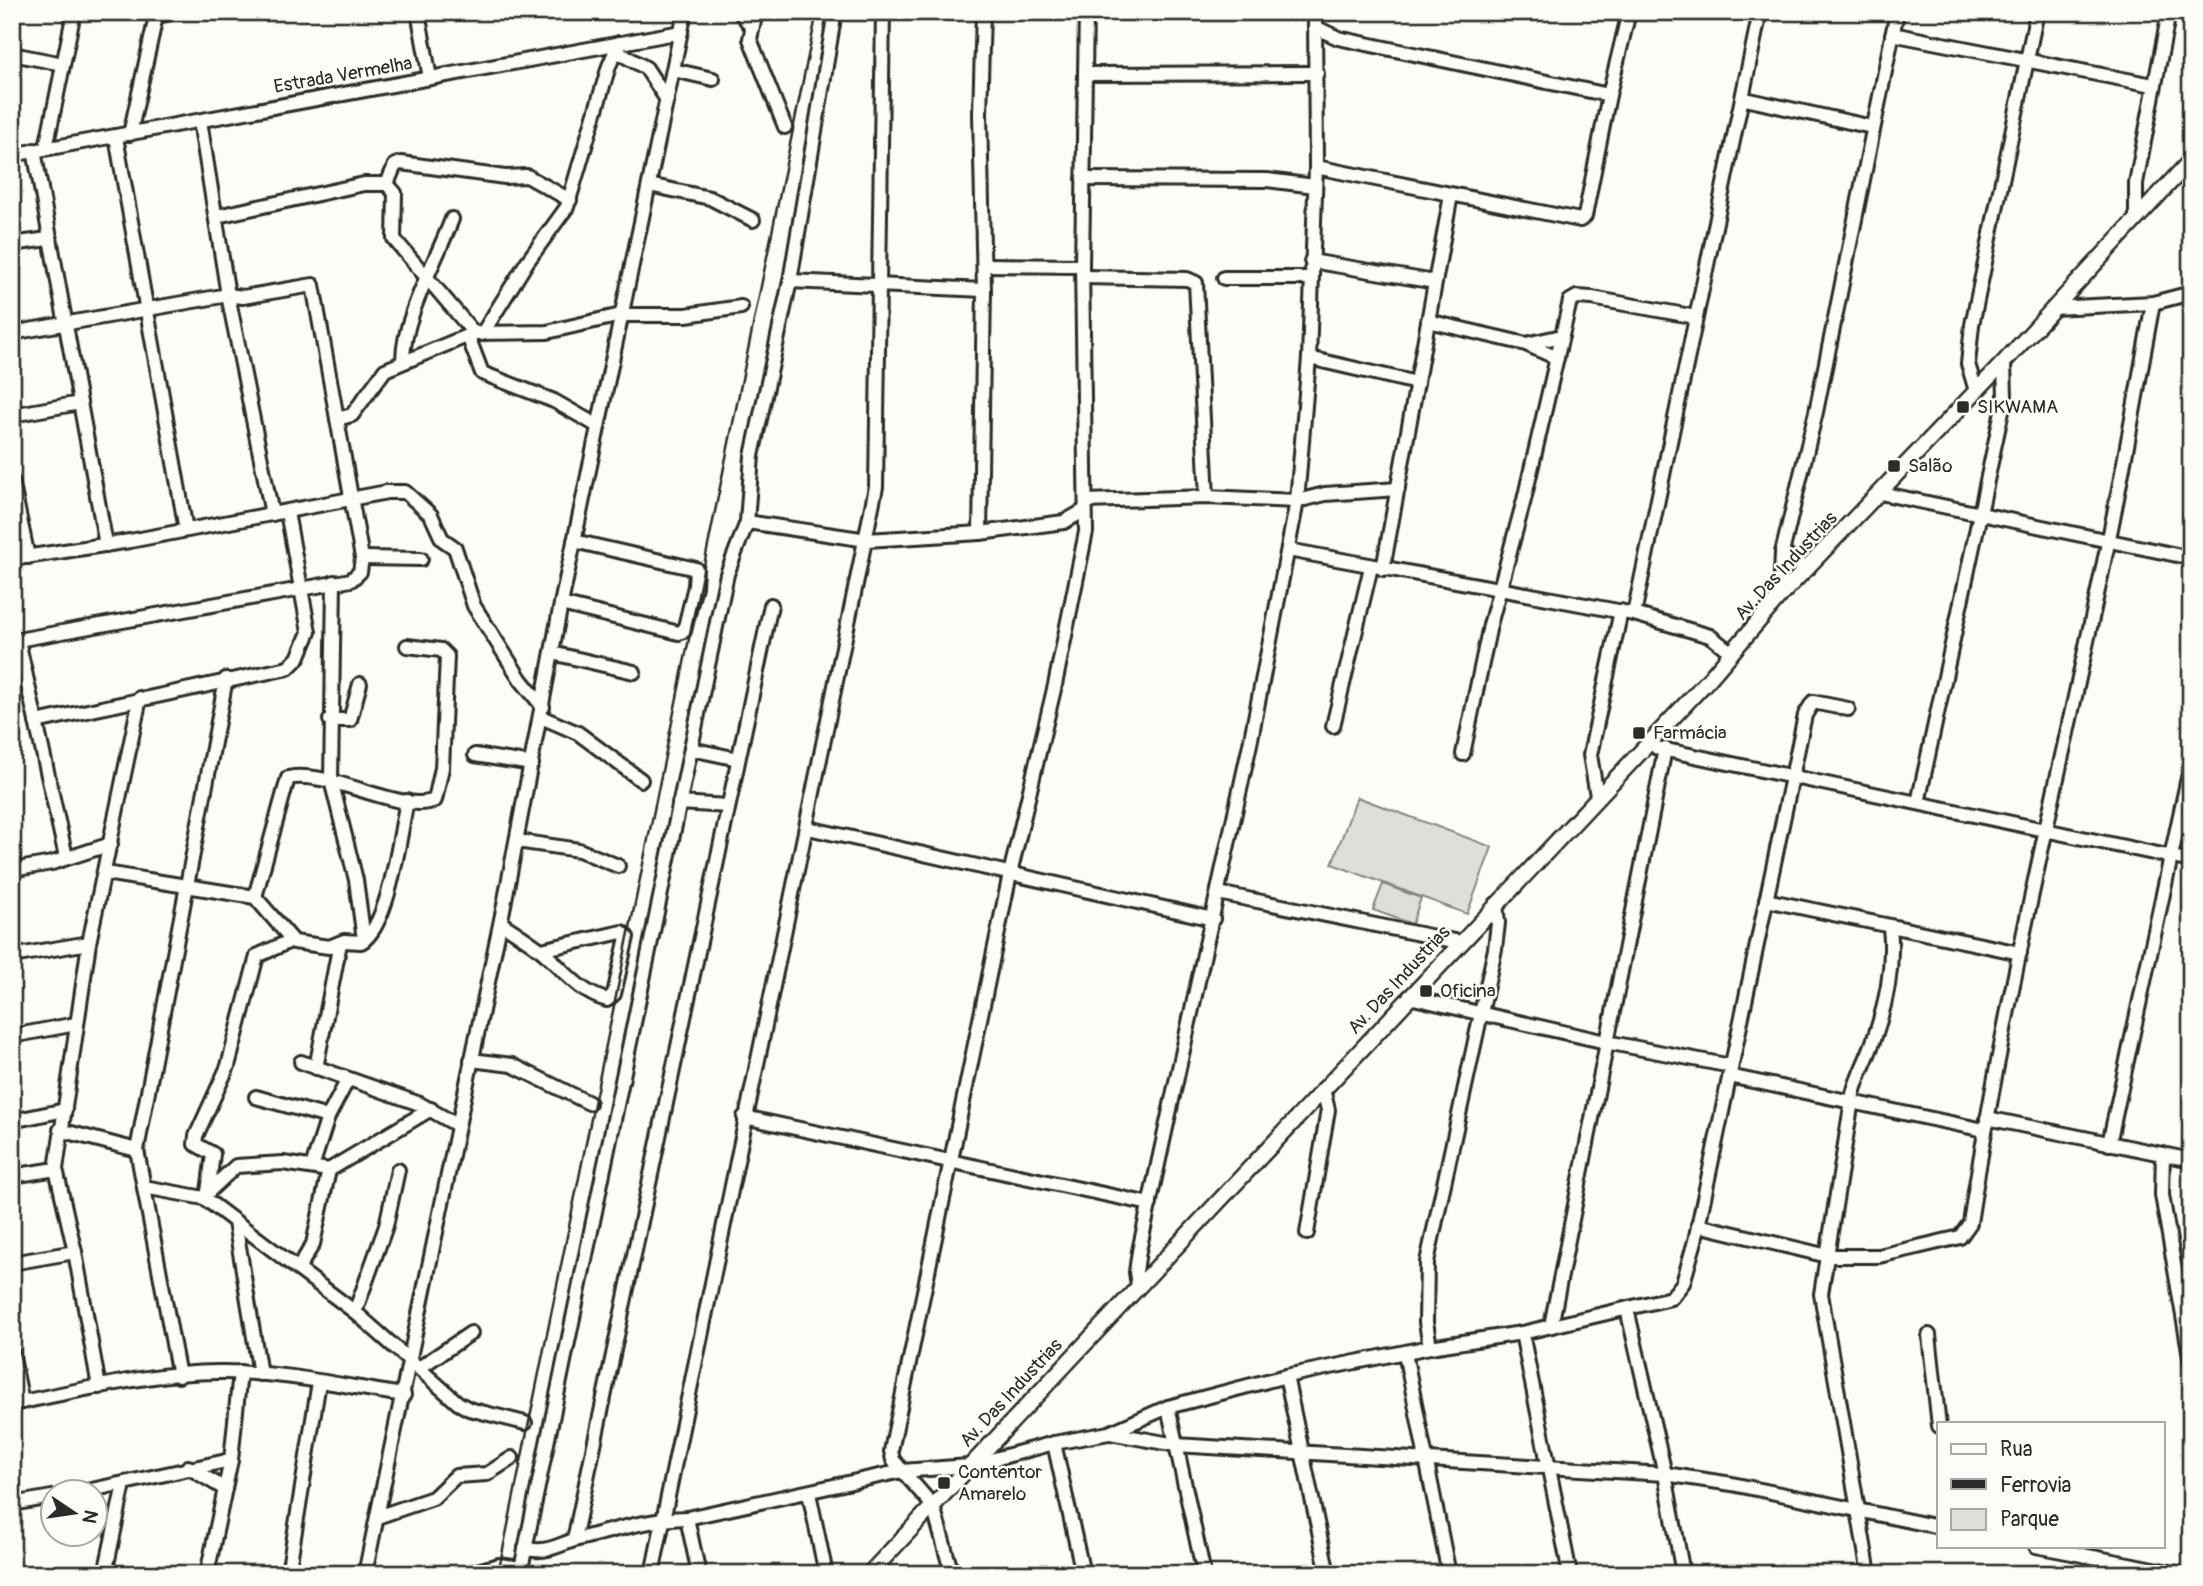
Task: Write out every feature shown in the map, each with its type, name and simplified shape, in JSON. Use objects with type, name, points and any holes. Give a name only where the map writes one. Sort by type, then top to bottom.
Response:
[{"type":"main road","points":[[1974,394],[2191,160]]},
{"type":"main road","name":"Av. Das Industrias","points":[[869,1574],[1732,653],[1780,596],[1974,394]]},
{"type":"street","points":[[75,12],[40,149],[48,239],[106,545]]},
{"type":"street","points":[[130,134],[157,14],[177,12]]},
{"type":"street","points":[[418,12],[430,78]]},
{"type":"street","points":[[365,1574],[404,1395],[415,1364],[457,1125],[517,841],[561,604],[685,12]]},
{"type":"street","points":[[740,12],[751,26]]},
{"type":"street","points":[[756,12],[750,39],[785,127]]},
{"type":"street","points":[[467,1574],[499,1566],[521,1571],[727,574],[747,522],[752,456],[790,281],[835,12]]},
{"type":"street","points":[[652,1574],[744,1117],[808,828],[876,487],[883,12]]},
{"type":"street","points":[[980,533],[984,289],[980,114],[983,12]]},
{"type":"street","points":[[952,1574],[933,1506],[902,1471],[891,1451],[1010,874],[1086,532],[1082,271],[1086,12]]},
{"type":"street","points":[[1138,1286],[1137,1264],[1213,919],[1297,501],[1308,358],[1316,167],[1315,12]]},
{"type":"street","points":[[1316,167],[1573,220],[1583,219],[1629,12]]},
{"type":"street","points":[[1597,796],[1590,755],[1628,612],[1696,317],[1745,99],[1760,12]]},
{"type":"street","points":[[1780,596],[1782,553],[1816,412],[1897,12]]},
{"type":"street","points":[[1974,394],[1968,364],[1972,325],[2037,12]]},
{"type":"street","points":[[2136,218],[2136,183],[2169,12]]},
{"type":"street","points":[[1315,27],[1338,38],[1609,95]]},
{"type":"street","name":"Estrada Vermelha","points":[[12,155],[430,78],[618,47],[681,32]]},
{"type":"street","points":[[1892,34],[2153,85]]},
{"type":"street","points":[[1316,46],[1338,38]]},
{"type":"street","points":[[475,334],[570,200],[618,47],[646,68],[667,100]]},
{"type":"street","points":[[12,54],[63,64]]},
{"type":"street","points":[[673,70],[713,79]]},
{"type":"street","points":[[1085,74],[1317,73]]},
{"type":"street","points":[[1745,99],[1872,127]]},
{"type":"street","points":[[200,121],[228,295],[272,514]]},
{"type":"street","points":[[116,137],[186,530]]},
{"type":"street","points":[[387,184],[395,165],[401,163],[505,177],[527,176],[570,200]]},
{"type":"street","points":[[1083,179],[1267,180],[1315,186]]},
{"type":"street","points":[[217,216],[364,184],[387,184],[395,193],[394,239],[475,334],[482,373],[545,396],[598,426]]},
{"type":"street","points":[[649,185],[710,198],[753,220]]},
{"type":"street","points":[[1333,726],[1398,489],[1451,195]]},
{"type":"street","points":[[403,361],[405,337],[452,219]]},
{"type":"street","points":[[12,244],[48,239]]},
{"type":"street","points":[[1311,261],[1435,282]]},
{"type":"street","points":[[984,265],[1187,279],[1196,283],[1207,497]]},
{"type":"street","points":[[1224,278],[1310,278]]},
{"type":"street","points":[[790,281],[984,289]]},
{"type":"street","points":[[12,333],[228,295],[243,297],[313,285],[362,558],[357,576],[334,582],[15,641],[66,857]]},
{"type":"street","points":[[2053,308],[2153,303],[2191,293]]},
{"type":"street","points":[[1463,754],[1490,625],[1502,588],[1570,301],[1577,297],[1696,317]]},
{"type":"street","points":[[1698,1225],[1828,1256],[1880,1256],[1960,1237],[1970,1223],[1986,1124],[2020,953],[2109,541],[2153,303]]},
{"type":"street","points":[[337,419],[352,415],[385,370],[475,334],[547,331],[621,314],[695,314],[741,307]]},
{"type":"street","points":[[1428,321],[1526,344],[1557,358]]},
{"type":"street","points":[[1526,344],[1562,336]]},
{"type":"street","points":[[1308,358],[1417,383]]},
{"type":"street","points":[[1918,803],[2005,397],[2004,362]]},
{"type":"street","points":[[12,415],[80,403]]},
{"type":"street","points":[[12,481],[28,557]]},
{"type":"street","points":[[747,522],[867,540],[980,533],[1064,522],[1085,505],[1207,497],[1297,501],[1325,494],[1398,489]]},
{"type":"street","points":[[12,559],[106,545],[401,491],[432,515],[442,539],[451,544],[457,552],[474,606],[542,712],[578,733],[641,780]]},
{"type":"street","points":[[1880,493],[2191,558]]},
{"type":"street","points":[[36,722],[226,679],[288,668],[295,663],[309,632],[287,512]]},
{"type":"street","points":[[1064,522],[1086,532]]},
{"type":"street","points":[[561,604],[679,633],[684,631],[689,617],[696,569],[574,541]]},
{"type":"street","points":[[1288,550],[1628,612],[1710,635],[1732,653]]},
{"type":"street","points":[[1782,553],[1808,569]]},
{"type":"street","points":[[362,558],[421,559]]},
{"type":"street","points":[[334,582],[336,608],[330,720],[331,780],[356,880],[364,940]]},
{"type":"street","points":[[574,1540],[771,605]]},
{"type":"street","points":[[256,897],[285,781],[292,777],[331,780],[407,801],[432,802],[437,797],[442,768],[448,659],[441,650],[407,646]]},
{"type":"street","points":[[552,653],[634,672]]},
{"type":"street","points":[[179,1376],[137,1150],[226,679]]},
{"type":"street","points":[[330,720],[350,720],[360,684]]},
{"type":"street","points":[[99,1387],[75,1252],[56,1169],[89,943],[140,698]]},
{"type":"street","points":[[525,1548],[542,1551],[574,1540],[663,1519],[687,1518],[902,1471],[969,1466],[1054,1443],[1109,1433],[1168,1407],[1286,1376],[1550,1326],[1660,1302],[1679,1291],[1698,1225],[1810,704],[1848,709]]},
{"type":"street","points":[[1646,745],[2191,861]]},
{"type":"street","points":[[691,749],[738,759]]},
{"type":"street","points":[[1550,1326],[1665,750]]},
{"type":"street","points":[[474,755],[532,764]]},
{"type":"street","points":[[2109,1144],[2191,764]]},
{"type":"street","points":[[206,1195],[212,1151],[195,1144],[196,1136],[228,1066],[255,960],[261,952],[281,947],[290,941],[329,947],[364,940],[374,929],[393,873],[407,801]]},
{"type":"street","points":[[679,803],[728,806]]},
{"type":"street","points":[[808,828],[1213,919]]},
{"type":"street","points":[[517,841],[579,850],[618,866]]},
{"type":"street","points":[[12,870],[46,864],[111,844]]},
{"type":"street","points":[[105,873],[256,897],[290,941]]},
{"type":"street","points":[[1218,893],[1459,942]]},
{"type":"street","points":[[1766,900],[2020,953]]},
{"type":"street","points":[[1430,1347],[1426,1322],[1427,1262],[1497,939],[1496,904]]},
{"type":"street","points":[[500,923],[541,950],[576,985],[594,996],[611,999],[618,981],[627,937],[622,932],[541,950]]},
{"type":"street","points":[[1869,1574],[1822,1302],[1822,1277],[1828,1256],[1860,1070],[1880,1022],[1890,978],[1893,950],[1890,927]]},
{"type":"street","points":[[1893,950],[1903,929]]},
{"type":"street","points":[[12,956],[89,943]]},
{"type":"street","points":[[316,1068],[340,943]]},
{"type":"street","points":[[1409,997],[1730,1071],[1853,1104],[2109,1144],[2191,1160]]},
{"type":"street","points":[[12,1036],[76,1024]]},
{"type":"street","points":[[471,1060],[512,1065],[589,1103]]},
{"type":"street","points":[[301,1062],[347,1081],[431,1109],[457,1125]]},
{"type":"street","points":[[312,1167],[328,1117],[347,1081]]},
{"type":"street","points":[[1307,1233],[1328,1110],[1323,1089]]},
{"type":"street","points":[[256,1097],[328,1117]]},
{"type":"street","points":[[212,1163],[236,1166],[284,1163],[329,1170],[431,1109]]},
{"type":"street","points":[[12,1121],[65,1110]]},
{"type":"street","points":[[744,1117],[1150,1204]]},
{"type":"street","points":[[60,1130],[137,1150]]},
{"type":"street","points":[[2163,1154],[2162,1195],[2191,1362]]},
{"type":"street","points":[[206,1195],[236,1166]]},
{"type":"street","points":[[12,1176],[56,1169]]},
{"type":"street","points":[[298,1269],[313,1244],[329,1170]]},
{"type":"street","points":[[355,1312],[386,1226],[398,1170]]},
{"type":"street","points":[[144,1186],[206,1195],[235,1222],[355,1312],[444,1393],[469,1409],[525,1423]]},
{"type":"street","points":[[235,1222],[260,1374]]},
{"type":"street","points":[[12,1263],[75,1252]]},
{"type":"street","points":[[1627,1309],[1665,1474],[1683,1574]]},
{"type":"street","points":[[1522,1332],[1570,1574]]},
{"type":"street","points":[[415,1364],[471,1333]]},
{"type":"street","points":[[1929,1335],[1939,1422]]},
{"type":"street","points":[[12,1353],[17,1403],[99,1387],[179,1376],[240,1372],[404,1395]]},
{"type":"street","points":[[1405,1353],[1449,1574]]},
{"type":"street","points":[[208,1574],[231,1460],[240,1372]]},
{"type":"street","points":[[1286,1376],[1328,1574]]},
{"type":"street","points":[[288,1574],[319,1382]]},
{"type":"street","points":[[1168,1407],[1204,1574]]},
{"type":"street","points":[[1109,1433],[1176,1445],[1665,1474],[1732,1484],[1937,1527]]},
{"type":"street","points":[[1054,1443],[1083,1574]]},
{"type":"street","points":[[377,1517],[424,1503],[456,1476],[487,1474],[512,1458]]},
{"type":"street","points":[[108,1487],[188,1467],[231,1460]]},
{"type":"street","points":[[188,1467],[225,1489]]},
{"type":"street","points":[[105,1574],[124,1484]]},
{"type":"street","points":[[809,1493],[826,1574]]},
{"type":"street","points":[[12,1504],[38,1499]]},
{"type":"street","points":[[687,1518],[699,1574]]},
{"type":"street","points":[[2058,1548],[2103,1552],[2180,1574]]},
{"type":"green space","points":[[1357,797],[1492,847],[1467,914],[1332,864]]},
{"type":"green space","points":[[1383,884],[1421,898],[1412,924],[1373,910]]},
{"type":"railway","points":[[498,1574],[817,12]]},
{"type":"place","name":"SIKWAMA","points":[[1963,407]]},
{"type":"place","name":"Salão","points":[[1894,466]]},
{"type":"place","name":"Farmácia","points":[[1639,733]]},
{"type":"place","name":"Oficina","points":[[1426,991]]},
{"type":"place","name":"Contentor Amarelo","points":[[944,1483]]}]
